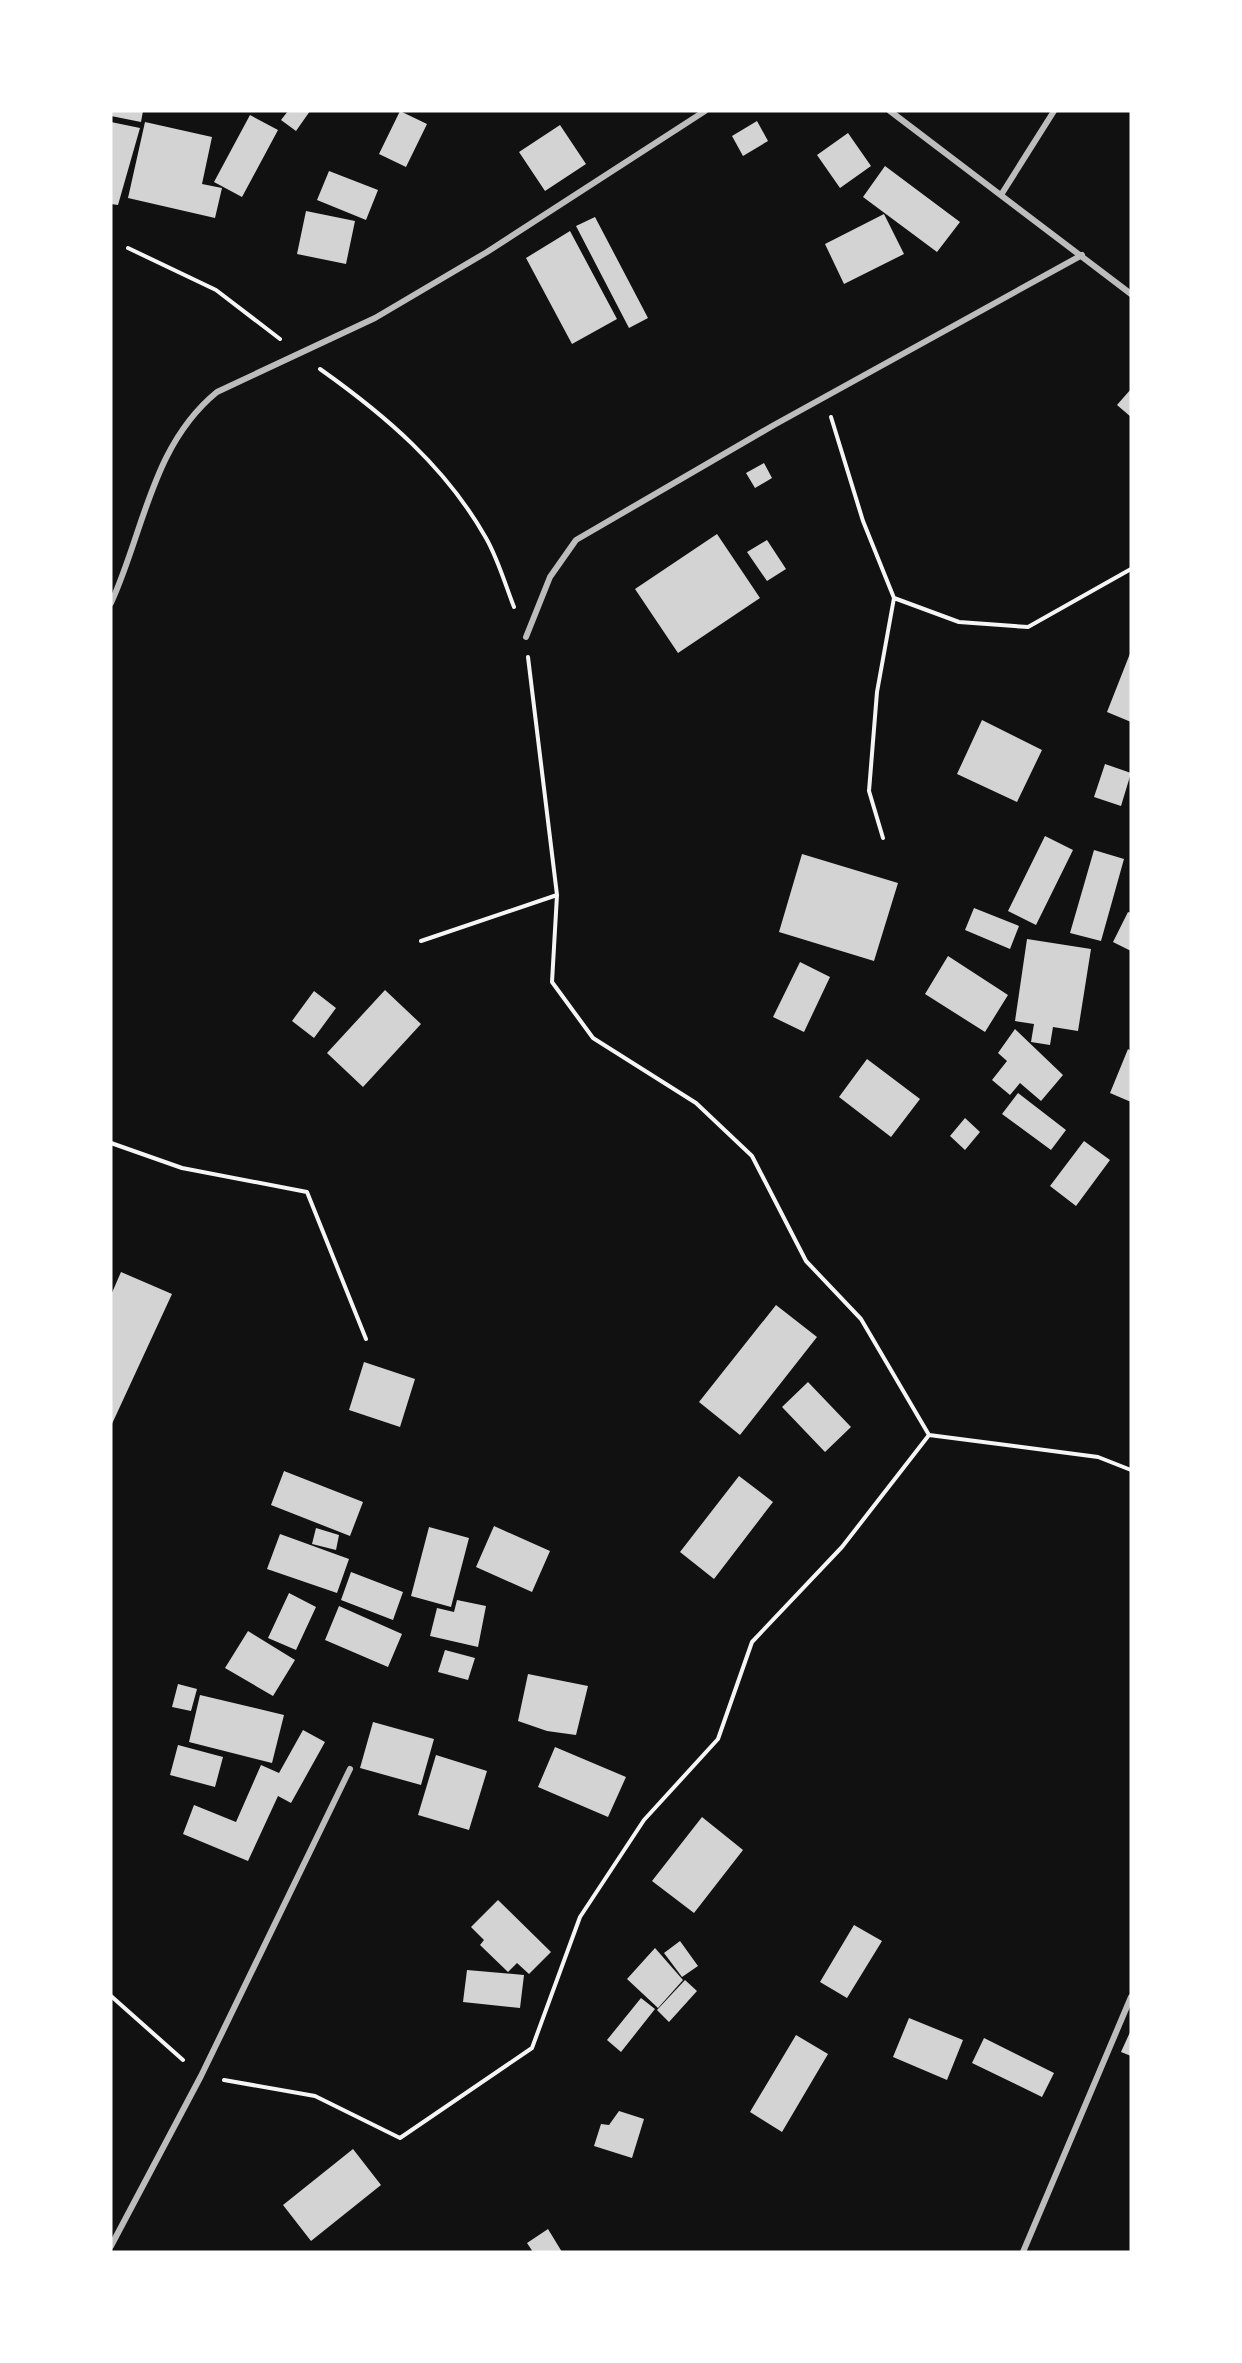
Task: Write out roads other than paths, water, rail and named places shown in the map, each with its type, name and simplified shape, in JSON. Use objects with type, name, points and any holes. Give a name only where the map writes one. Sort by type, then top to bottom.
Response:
[{"type":"street","points":[[111,603],[156,476],[183,427],[197,408],[217,392],[375,318],[477,258],[705,111]]},
{"type":"street","points":[[890,111],[1131,294]]},
{"type":"street","points":[[1001,195],[1054,111]]},
{"type":"street","points":[[526,637],[550,577],[576,540],[825,397],[1082,255]]},
{"type":"street","points":[[111,2246],[201,2076],[350,1769]]},
{"type":"street","points":[[1023,2252],[1131,1997]]}]
